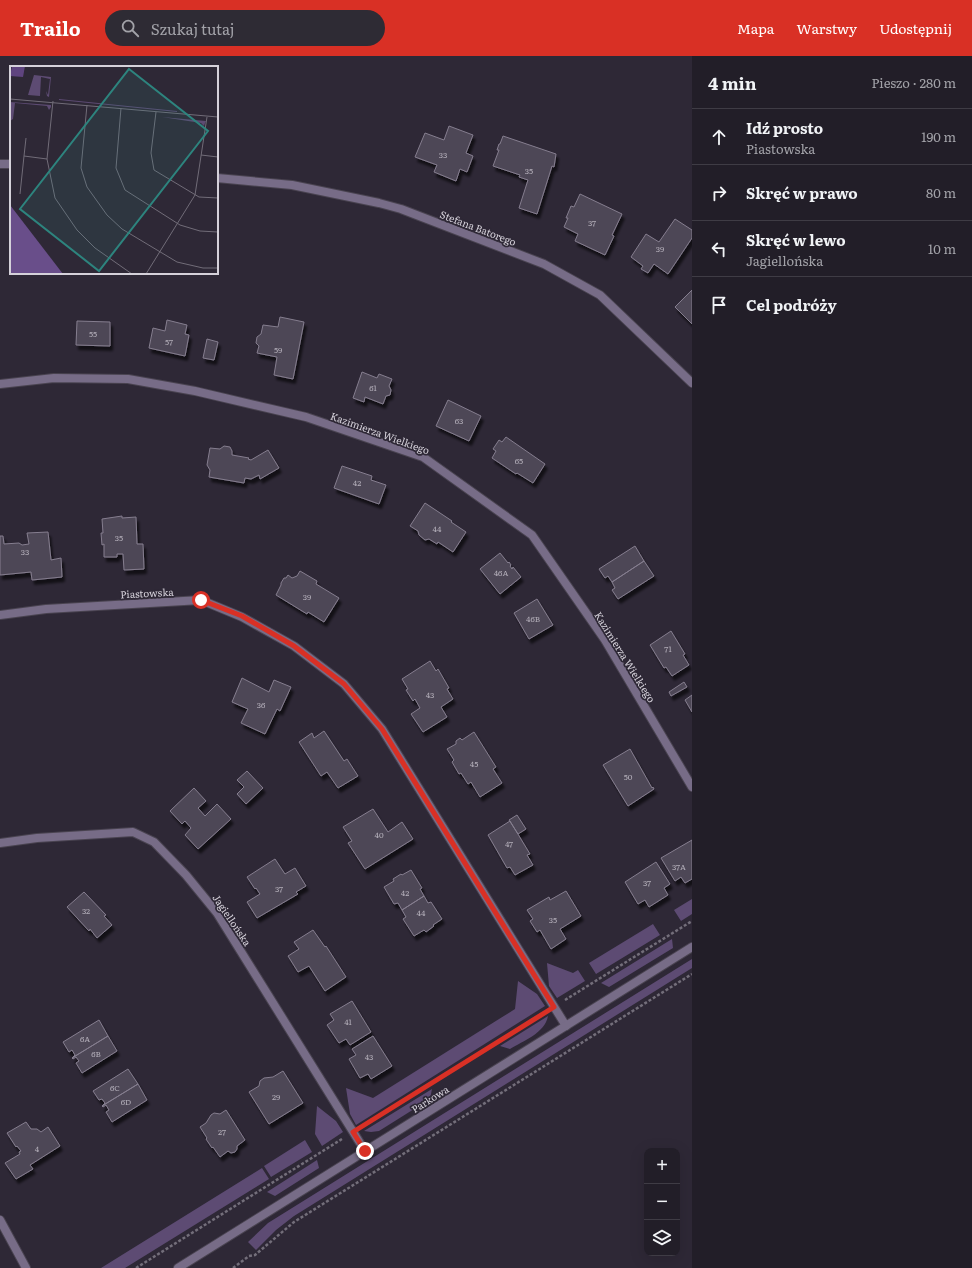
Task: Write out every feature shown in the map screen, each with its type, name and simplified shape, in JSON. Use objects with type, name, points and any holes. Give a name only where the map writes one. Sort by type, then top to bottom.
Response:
[{"type":"street","name":"Stefana Batorego","points":[[218,178],[292,185],[379,203],[408,212],[544,264],[600,295],[692,383]]},
{"type":"street","name":"Kazimierza Wielkiego","points":[[0,384],[54,378],[128,378],[195,390],[306,418],[423,457],[532,535],[604,640],[692,787]]},
{"type":"street","name":"Piastowska","points":[[0,615],[46,609],[201,600],[242,616],[294,646],[344,684],[382,729],[566,1026]]},
{"type":"street","name":"Jagiellońska","points":[[0,843],[38,838],[133,832],[154,842],[186,875],[217,912],[365,1151]]},
{"type":"street","name":"Parkowa","points":[[178,1268],[692,947]]},
{"type":"street","points":[[0,1220],[26,1268]]},
{"type":"path","points":[[136,1268],[692,921]]},
{"type":"path","points":[[233,1268],[249,1256],[255,1255],[294,1222],[692,974]]},
{"type":"shaded area","points":[[692,899],[692,914],[681,921],[674,910]]},
{"type":"shaded area","points":[[653,924],[660,935],[596,974],[589,963]]},
{"type":"shaded area","points":[[672,939],[673,948],[609,987],[601,983]]},
{"type":"shaded area","points":[[692,959],[692,968],[294,1216],[276,1230],[256,1250],[248,1242],[268,1223]]},
{"type":"shaded area","points":[[547,963],[573,973],[578,970],[585,981],[557,998],[549,986]]},
{"type":"shaded area","points":[[518,981],[537,994],[545,1006],[356,1125],[350,1114],[346,1088],[373,1098],[515,1009]]},
{"type":"shaded area","points":[[548,1016],[543,1027],[527,1040],[510,1049],[500,1046]]},
{"type":"shaded area","points":[[432,1089],[430,1099],[379,1131],[364,1131]]},
{"type":"shaded area","points":[[317,1106],[336,1121],[343,1132],[322,1146],[315,1134]]},
{"type":"shaded area","points":[[305,1140],[312,1152],[271,1177],[264,1166]]},
{"type":"shaded area","points":[[317,1160],[319,1168],[275,1196],[267,1192]]},
{"type":"shaded area","points":[[262,1168],[269,1179],[125,1268],[101,1268]]},
{"type":"building","points":[[449,126],[473,135],[466,153],[473,156],[467,172],[460,169],[456,181],[434,172],[437,165],[415,157],[425,133],[444,140]]},
{"type":"building","points":[[503,136],[556,154],[554,167],[552,166],[537,214],[519,208],[528,180],[519,177],[520,175],[493,166],[499,150],[497,150],[499,144]]},
{"type":"building","points":[[580,194],[622,214],[605,255],[575,241],[578,234],[564,227],[571,206],[574,207]]},
{"type":"building","points":[[675,219],[692,230],[692,238],[668,274],[654,264],[648,273],[641,269],[643,266],[631,257],[646,234],[659,242]]},
{"type":"building","points":[[692,290],[692,324],[675,307]]},
{"type":"building","points":[[280,317],[304,322],[293,379],[274,375],[277,357],[257,353],[259,346],[256,343],[257,337],[261,334],[263,325],[278,327]]},
{"type":"building","points":[[167,320],[187,325],[185,334],[189,335],[185,356],[149,348],[153,328],[165,331]]},
{"type":"building","points":[[77,321],[110,322],[110,346],[76,345]]},
{"type":"building","points":[[207,339],[218,342],[214,360],[203,358]]},
{"type":"building","points":[[362,372],[377,378],[379,374],[392,379],[389,386],[391,390],[390,395],[386,396],[383,404],[365,397],[364,402],[353,398]]},
{"type":"building","points":[[448,400],[481,416],[469,441],[436,426]]},
{"type":"building","points":[[506,437],[545,464],[533,483],[492,458],[496,451],[493,449],[499,440],[502,442]]},
{"type":"building","points":[[224,446],[230,447],[232,455],[249,458],[248,459],[251,460],[268,450],[279,468],[260,479],[259,475],[251,479],[245,478],[244,483],[209,477],[210,470],[207,465],[210,448],[220,449]]},
{"type":"building","points":[[342,466],[372,476],[371,480],[386,485],[379,504],[334,488]]},
{"type":"building","points":[[425,503],[466,532],[453,552],[438,542],[437,544],[429,539],[425,540],[419,535],[418,531],[410,526]]},
{"type":"building","points":[[122,516],[122,518],[136,517],[137,544],[143,544],[144,569],[124,570],[123,554],[117,554],[117,557],[104,557],[104,544],[102,545],[101,533],[103,533],[102,519]]},
{"type":"building","points":[[48,532],[51,560],[61,558],[62,577],[32,580],[31,572],[0,575],[0,536],[3,536],[4,544],[19,543],[22,545],[29,544],[27,533]]},
{"type":"building","points":[[635,546],[644,561],[612,582],[608,576],[605,578],[599,569]]},
{"type":"building","points":[[500,553],[508,563],[509,562],[512,569],[513,567],[521,577],[500,594],[480,569]]},
{"type":"building","points":[[644,561],[654,576],[618,599],[612,590],[615,588],[612,582]]},
{"type":"building","points":[[300,571],[317,581],[316,584],[339,598],[324,622],[308,612],[307,614],[276,595],[284,578],[288,575],[292,578],[297,576]]},
{"type":"building","points":[[537,599],[553,625],[529,639],[514,613]]},
{"type":"building","points":[[671,631],[685,654],[683,655],[689,665],[672,676],[666,667],[664,668],[650,645]]},
{"type":"building","points":[[430,661],[436,671],[438,669],[449,688],[447,689],[453,699],[441,707],[447,717],[423,732],[411,714],[420,708],[415,699],[413,701],[406,690],[408,689],[402,679]]},
{"type":"building","points":[[242,678],[269,692],[274,680],[291,687],[280,711],[277,709],[265,734],[241,723],[248,709],[232,702]]},
{"type":"building","points":[[684,682],[687,687],[671,696],[669,692]]},
{"type":"building","points":[[692,695],[692,712],[685,700]]},
{"type":"building","points":[[324,731],[344,761],[347,759],[358,776],[338,788],[327,772],[321,776],[299,742],[312,733],[314,738]]},
{"type":"building","points":[[474,732],[496,767],[493,769],[502,783],[480,797],[471,782],[468,784],[461,773],[459,774],[452,762],[454,760],[447,749],[456,744],[456,741],[460,738],[462,740]]},
{"type":"building","points":[[630,749],[652,788],[653,787],[654,789],[628,806],[603,765]]},
{"type":"building","points":[[247,771],[263,788],[246,804],[237,794],[244,787],[237,780]]},
{"type":"building","points":[[194,788],[206,801],[198,808],[205,816],[217,804],[231,819],[198,849],[185,835],[191,828],[185,821],[182,824],[170,811]]},
{"type":"building","points":[[373,809],[388,832],[402,822],[413,839],[365,869],[348,843],[352,841],[343,827]]},
{"type":"building","points":[[517,815],[526,829],[518,834],[509,820]]},
{"type":"building","points":[[510,821],[530,854],[527,855],[533,865],[515,875],[510,867],[507,868],[488,835]]},
{"type":"building","points":[[692,840],[692,879],[685,883],[681,877],[675,881],[661,858]]},
{"type":"building","points":[[275,859],[285,874],[295,868],[306,886],[296,892],[298,894],[257,918],[247,902],[260,894],[247,877]]},
{"type":"building","points":[[656,862],[670,884],[664,888],[668,895],[649,907],[645,900],[638,904],[625,882]]},
{"type":"building","points":[[411,870],[422,888],[420,889],[424,896],[402,910],[398,903],[394,904],[384,887],[394,881],[393,879]]},
{"type":"building","points":[[566,891],[581,916],[560,929],[566,939],[551,949],[540,930],[537,932],[530,921],[533,919],[527,910],[549,897],[550,900]]},
{"type":"building","points":[[84,892],[106,915],[104,916],[112,925],[97,938],[90,929],[89,931],[67,907]]},
{"type":"building","points":[[424,896],[428,903],[431,902],[442,919],[426,932],[424,930],[414,936],[403,919],[406,917],[402,910]]},
{"type":"building","points":[[313,930],[325,947],[326,946],[346,977],[325,991],[309,966],[298,972],[288,956],[299,949],[294,942]]},
{"type":"building","points":[[352,1001],[371,1032],[350,1045],[346,1039],[339,1043],[327,1025],[334,1020],[330,1014]]},
{"type":"building","points":[[99,1020],[108,1036],[72,1058],[75,1055],[72,1050],[69,1052],[63,1042]]},
{"type":"building","points":[[108,1036],[117,1051],[82,1073],[76,1063],[79,1061],[76,1057],[73,1059],[72,1058]]},
{"type":"building","points":[[373,1036],[392,1066],[371,1079],[368,1074],[360,1078],[349,1059],[356,1055],[352,1049]]},
{"type":"building","points":[[128,1069],[138,1084],[102,1106],[105,1103],[102,1099],[99,1100],[93,1091]]},
{"type":"building","points":[[283,1071],[303,1103],[269,1124],[249,1092],[259,1086],[260,1081],[264,1078],[273,1077]]},
{"type":"building","points":[[138,1084],[147,1100],[112,1122],[106,1112],[109,1110],[106,1105],[103,1107],[102,1106]]},
{"type":"building","points":[[226,1110],[245,1140],[237,1146],[235,1152],[231,1153],[228,1151],[220,1157],[206,1139],[207,1138],[200,1127],[206,1123],[214,1113],[220,1114]]},
{"type":"building","points":[[26,1122],[31,1129],[37,1129],[41,1132],[48,1127],[60,1146],[30,1165],[33,1169],[16,1179],[5,1163],[20,1154],[19,1152],[21,1151],[17,1146],[16,1147],[7,1133]]},
{"type":"route","points":[[201,600],[242,616],[294,646],[344,684],[382,729],[554,1007],[353,1132],[365,1151]]}]
